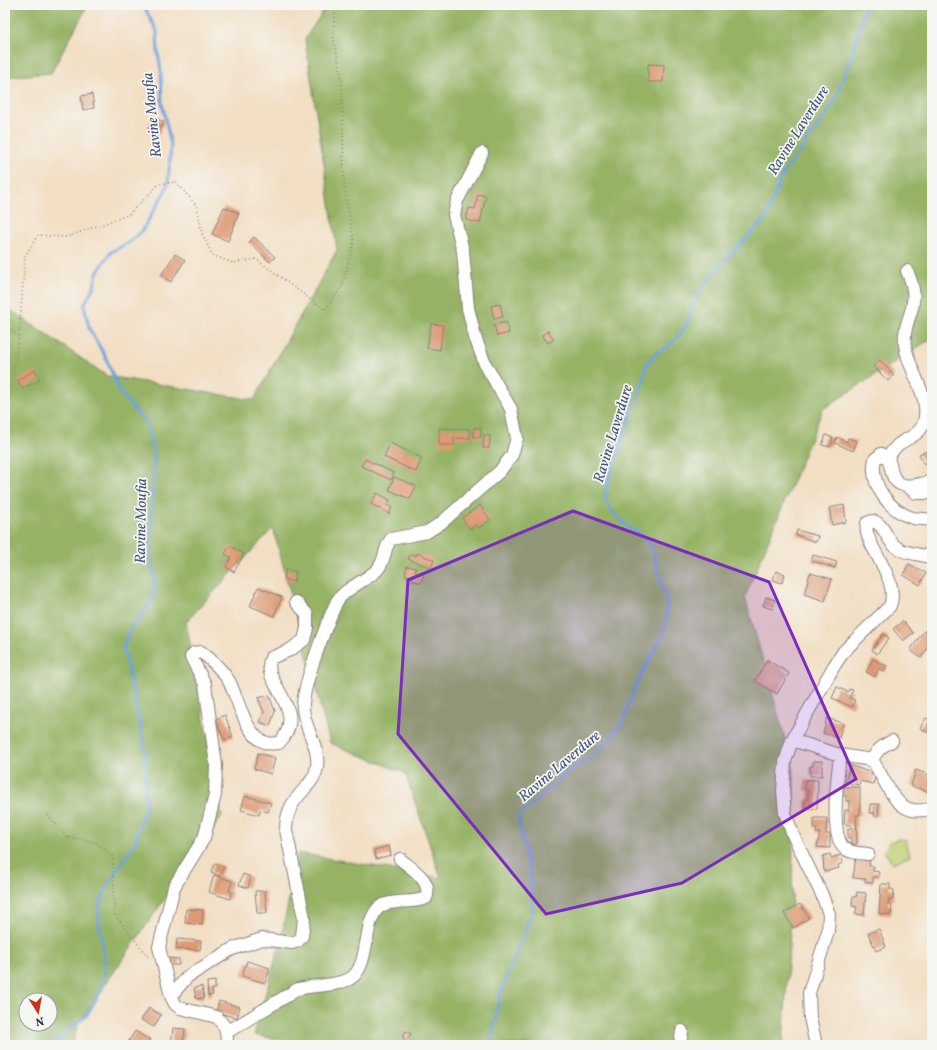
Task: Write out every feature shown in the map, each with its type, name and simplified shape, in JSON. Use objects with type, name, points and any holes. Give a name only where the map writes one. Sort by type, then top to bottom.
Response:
[{"type":"street","points":[[171,996],[187,978],[232,950],[262,939],[292,943],[298,941],[302,936],[304,918],[286,830],[286,822],[290,806],[314,776],[317,768],[316,753],[304,715],[304,697],[335,605],[346,591],[372,574],[380,566],[384,559],[387,545],[391,539],[418,534],[434,528],[500,471],[512,456],[517,438],[515,422],[511,409],[485,364],[475,336],[468,308],[463,251],[454,215],[457,201],[482,153]]},
{"type":"street","points":[[888,458],[899,444],[911,438],[923,426],[925,416],[924,402],[905,346],[914,296],[912,282],[907,271]]},
{"type":"street","points":[[932,493],[916,493],[907,486],[899,484],[894,478],[888,458],[883,454],[880,454],[874,464],[877,481],[884,497],[894,507],[912,518],[932,520]]},
{"type":"street","points":[[907,486],[932,481]]},
{"type":"street","points":[[816,1045],[810,1018],[809,993],[828,932],[829,914],[822,895],[793,835],[785,813],[783,790],[785,762],[792,740],[834,666],[844,651],[890,606],[893,598],[891,583],[867,533],[867,524],[872,520],[880,524],[888,539],[897,548],[932,558]]},
{"type":"street","points":[[226,1045],[227,1032],[223,1023],[217,1017],[180,1008],[175,1004],[171,996],[159,947],[174,887],[204,838],[215,795],[216,766],[205,684],[191,657],[194,653],[201,652],[212,660],[228,681],[250,728],[259,739],[268,744],[279,743],[287,735],[290,726],[283,695],[273,682],[269,672],[268,663],[271,658],[290,650],[304,640],[307,628],[306,614],[296,602]]},
{"type":"street","points":[[792,740],[840,755],[872,760],[881,771],[891,794],[897,802],[914,810],[932,808]]},
{"type":"street","points":[[872,760],[876,752],[883,745],[892,741]]},
{"type":"street","points":[[840,755],[837,779],[836,812],[838,836],[841,844],[848,851],[868,854]]},
{"type":"street","points":[[227,1032],[298,989],[310,985],[344,981],[352,977],[359,970],[373,919],[380,907],[388,904],[419,901],[426,898],[429,892],[424,881],[400,859]]},
{"type":"street","points":[[680,1045],[682,1031]]},
{"type":"path","points":[[5,419],[19,336],[25,256],[38,235],[66,237],[128,215],[159,184],[176,182],[197,206],[202,233],[212,255],[233,263],[256,260],[325,310],[342,286],[354,242],[344,185],[342,79],[332,35],[336,5]]},
{"type":"path","points":[[5,111],[5,135]]},
{"type":"path","points":[[5,326],[19,336]]},
{"type":"path","points":[[5,463],[5,475]]},
{"type":"path","points":[[45,812],[68,838],[88,839],[102,844],[113,857],[114,914],[153,962]]},
{"type":"highlighted area","points":[[573,511],[769,582],[856,779],[682,883],[546,914],[398,734],[408,580]]},
{"type":"green space","points":[[5,5],[88,5],[51,73],[5,77]]},
{"type":"green space","points":[[327,5],[932,5],[932,338],[823,409],[745,597],[794,770],[792,900],[783,1045],[312,1045],[254,1035],[280,943],[298,853],[441,878],[405,773],[330,743],[273,528],[186,622],[222,816],[78,1024],[72,1045],[5,1045],[5,306],[107,376],[254,400],[337,250],[305,39]]},
{"type":"green space","points":[[898,839],[906,840],[910,856],[892,863],[884,851],[889,843]]},
{"type":"building","points":[[648,64],[664,65],[663,82],[648,82]]},
{"type":"building","points":[[92,94],[94,108],[83,110],[81,96]]},
{"type":"building","points":[[154,117],[164,122],[159,134],[148,129]]},
{"type":"building","points":[[478,194],[486,196],[480,223],[466,220],[469,208],[475,209]]},
{"type":"building","points":[[224,207],[239,213],[228,241],[212,234]]},
{"type":"building","points":[[254,237],[275,257],[270,262],[249,242]]},
{"type":"building","points":[[175,254],[185,260],[171,282],[161,275]]},
{"type":"building","points":[[500,304],[503,317],[494,319],[491,306]]},
{"type":"building","points":[[506,322],[509,333],[497,336],[494,325]]},
{"type":"building","points":[[431,324],[443,325],[440,350],[427,348]]},
{"type":"building","points":[[548,331],[554,339],[548,343],[542,335]]},
{"type":"building","points":[[880,360],[894,375],[888,381],[873,366]]},
{"type":"building","points":[[35,370],[40,380],[22,389],[18,380]]},
{"type":"building","points":[[439,428],[470,429],[470,438],[454,438],[454,445],[439,445]]},
{"type":"building","points":[[474,428],[481,428],[481,437],[473,437]]},
{"type":"building","points":[[484,435],[490,436],[489,448],[483,448]]},
{"type":"building","points":[[826,435],[833,438],[830,447],[822,445]]},
{"type":"building","points":[[837,437],[847,442],[848,438],[857,441],[853,451],[835,443]]},
{"type":"building","points":[[390,443],[422,458],[416,472],[384,457]]},
{"type":"building","points":[[932,449],[932,461],[924,464],[919,454]]},
{"type":"building","points":[[365,459],[394,473],[391,480],[361,466]]},
{"type":"building","points":[[394,477],[416,486],[410,499],[389,490]]},
{"type":"building","points":[[377,493],[390,500],[387,505],[392,507],[389,514],[371,504]]},
{"type":"building","points":[[480,505],[490,520],[479,528],[477,525],[470,529],[462,518]]},
{"type":"building","points":[[844,505],[846,522],[832,525],[829,508]]},
{"type":"building","points":[[797,530],[818,536],[816,542],[796,535]]},
{"type":"building","points":[[230,546],[244,554],[234,572],[226,567],[231,557],[225,554]]},
{"type":"building","points":[[417,553],[434,560],[431,568],[408,559],[411,554],[416,556]]},
{"type":"building","points":[[813,555],[837,562],[835,568],[812,561]]},
{"type":"building","points":[[909,564],[926,573],[920,585],[903,575]]},
{"type":"building","points":[[407,566],[416,568],[415,572],[424,574],[421,583],[412,580],[412,577],[405,575]]},
{"type":"building","points":[[286,569],[296,572],[294,582],[284,579]]},
{"type":"building","points":[[776,571],[785,574],[782,583],[773,580]]},
{"type":"building","points":[[810,573],[832,579],[825,601],[804,594]]},
{"type":"building","points":[[258,587],[282,597],[274,616],[250,606]]},
{"type":"building","points":[[766,597],[775,600],[772,609],[763,606]]},
{"type":"building","points":[[903,621],[913,633],[903,641],[893,629]]},
{"type":"building","points":[[924,631],[932,637],[928,642],[930,644],[921,658],[910,650]]},
{"type":"building","points":[[883,634],[889,638],[877,654],[872,650]]},
{"type":"building","points":[[873,659],[887,666],[884,672],[879,669],[875,677],[866,672]]},
{"type":"building","points":[[767,660],[789,673],[777,694],[755,681]]},
{"type":"building","points":[[837,687],[848,692],[849,689],[853,690],[849,698],[855,700],[852,707],[832,698]]},
{"type":"building","points":[[269,695],[275,711],[270,726],[260,722],[264,712],[258,698]]},
{"type":"building","points":[[225,715],[233,737],[224,740],[216,719]]},
{"type":"building","points":[[827,718],[843,723],[839,738],[823,733]]},
{"type":"building","points":[[926,718],[932,721],[932,735],[920,728]]},
{"type":"building","points":[[258,753],[275,758],[271,774],[254,769]]},
{"type":"building","points":[[813,761],[822,761],[822,776],[810,776],[810,766],[813,766]]},
{"type":"building","points":[[850,765],[876,775],[873,784],[860,781],[859,785],[845,782]]},
{"type":"building","points":[[916,770],[932,776],[932,793],[911,786]]},
{"type":"building","points":[[805,780],[818,780],[817,809],[805,809],[805,800],[808,800],[808,790],[805,790]]},
{"type":"building","points":[[844,787],[860,787],[860,815],[856,815],[857,844],[851,844],[851,838],[848,838],[848,829],[851,829],[851,825],[844,824],[845,810],[849,810],[849,801],[846,801],[846,796],[844,796]]},
{"type":"building","points":[[245,796],[271,803],[268,812],[260,810],[259,815],[241,810]]},
{"type":"building","points":[[870,804],[879,804],[878,816],[874,816],[875,813],[869,813]]},
{"type":"building","points":[[814,818],[827,818],[826,834],[830,834],[830,848],[817,847],[820,833],[816,833],[817,828],[814,828]]},
{"type":"building","points":[[389,846],[391,855],[376,859],[374,850]]},
{"type":"building","points":[[830,854],[831,858],[841,855],[843,863],[838,865],[839,868],[824,872],[823,856]]},
{"type":"building","points":[[856,857],[870,859],[869,866],[874,866],[873,871],[879,872],[878,877],[873,877],[873,883],[865,882],[866,879],[853,878]]},
{"type":"building","points":[[215,863],[224,867],[220,876],[211,872]]},
{"type":"building","points":[[243,874],[251,877],[248,888],[239,885]]},
{"type":"building","points":[[214,875],[232,881],[229,891],[232,892],[230,899],[209,892]]},
{"type":"building","points":[[881,884],[890,884],[890,889],[894,890],[893,900],[889,899],[888,905],[892,905],[891,915],[879,914]]},
{"type":"building","points":[[255,891],[265,891],[267,913],[257,913]]},
{"type":"building","points":[[857,892],[866,893],[864,915],[855,914],[857,907],[852,906],[853,896],[856,897]]},
{"type":"building","points":[[800,904],[809,918],[793,928],[784,913]]},
{"type":"building","points":[[186,909],[203,910],[202,925],[185,923]]},
{"type":"building","points":[[879,929],[886,947],[876,951],[868,933]]},
{"type":"building","points":[[177,939],[201,941],[200,950],[176,949]]},
{"type":"building","points":[[166,958],[179,959],[179,965],[166,965]]},
{"type":"building","points":[[247,961],[270,968],[265,983],[242,976]]},
{"type":"building","points":[[215,981],[215,989],[212,989],[213,995],[208,996],[207,982]]},
{"type":"building","points":[[202,986],[204,998],[196,999],[194,988]]},
{"type":"building","points":[[219,1001],[240,1007],[237,1018],[216,1012]]},
{"type":"building","points":[[149,1008],[161,1015],[154,1027],[141,1020]]},
{"type":"building","points":[[173,1028],[185,1029],[183,1045],[171,1045]]},
{"type":"building","points":[[135,1031],[150,1040],[146,1045],[127,1044]]},
{"type":"building","points":[[406,1031],[411,1034],[406,1040],[402,1037]]},
{"type":"waterway","name":"Ravine Moufia","points":[[50,1045],[87,1015],[102,989],[105,963],[99,925],[99,905],[110,881],[134,844],[146,807],[145,752],[123,647],[130,629],[152,601],[154,594],[155,583],[150,552],[154,459],[148,425],[120,393],[105,356],[89,328],[84,305],[94,286],[97,273],[106,259],[111,252],[131,241],[142,231],[168,183],[171,146],[162,103],[161,71],[157,31],[143,5]]},
{"type":"waterway","name":"Ravine Laverdure","points":[[491,1045],[500,994],[532,913],[531,880],[518,817],[571,769],[592,757],[609,741],[624,718],[635,687],[664,631],[667,620],[666,599],[652,549],[647,539],[626,525],[612,512],[606,503],[606,490],[610,475],[642,384],[647,363],[654,355],[671,344],[684,330],[697,295],[720,265],[766,218],[781,177],[829,110],[837,95],[852,53],[866,5]]}]
